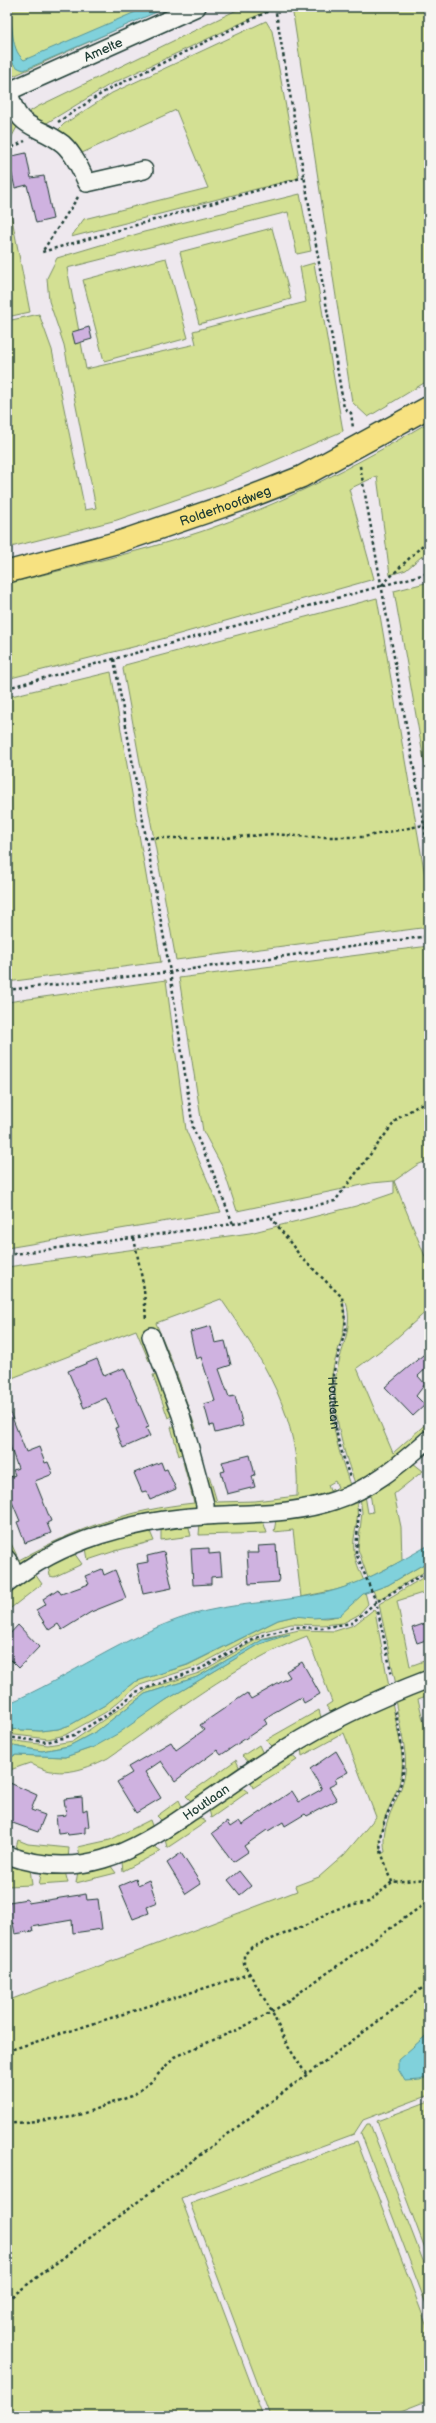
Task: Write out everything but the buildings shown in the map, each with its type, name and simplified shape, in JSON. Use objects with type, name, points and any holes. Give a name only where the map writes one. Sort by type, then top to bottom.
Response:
[{"type":"main road","name":"Rolderhoofdweg","points":[[7,572],[119,542],[242,500],[301,477],[429,407]]},
{"type":"street","name":"Amelte","points":[[86,183],[78,165],[63,144],[22,121],[13,108],[8,92],[197,7]]},
{"type":"street","points":[[86,183],[144,170]]},
{"type":"street","points":[[152,1336],[181,1415],[205,1504],[205,1516]]},
{"type":"street","points":[[7,1559],[12,1580],[48,1558],[89,1539],[148,1522],[205,1516],[276,1514],[338,1500],[355,1493],[383,1476],[429,1439]]},
{"type":"street","name":"Houtlaan","points":[[7,1855],[40,1864],[64,1866],[110,1859],[157,1835],[285,1748],[339,1718],[394,1692],[429,1679]]},
{"type":"path","points":[[43,133],[107,90],[275,8]]},
{"type":"path","points":[[86,183],[42,252],[304,176]]},
{"type":"path","points":[[354,430],[360,427]]},
{"type":"path","points":[[382,585],[429,539]]},
{"type":"path","points":[[7,688],[429,573]]},
{"type":"path","points":[[114,659],[144,838],[170,972],[193,1128],[212,1170],[233,1224]]},
{"type":"path","points":[[144,838],[226,838],[273,834],[308,837],[364,837],[429,824]]},
{"type":"path","points":[[7,990],[170,972],[429,936]]},
{"type":"path","points":[[7,1255],[233,1224],[271,1217],[335,1201],[397,1119],[429,1099]]},
{"type":"path","name":"Houtlaan","points":[[271,1217],[301,1257],[342,1297],[346,1328],[333,1374],[335,1422],[338,1440],[355,1493],[360,1517],[356,1553],[363,1574],[376,1602],[394,1692]]},
{"type":"path","points":[[134,1238],[144,1289],[146,1324],[152,1336]]},
{"type":"path","points":[[7,1737],[47,1742],[74,1735],[110,1713],[136,1692],[158,1682],[200,1669],[260,1636],[295,1627],[322,1628],[352,1623],[376,1602],[429,1571]]},
{"type":"path","points":[[392,1882],[380,1842],[384,1822],[400,1784],[403,1765],[394,1692]]},
{"type":"path","points":[[306,2074],[287,2045],[272,2012],[249,1974],[244,1964],[244,1955],[248,1950],[340,1908],[368,1902],[392,1882],[429,1879]]},
{"type":"path","points":[[7,2124],[73,2118],[116,2104],[132,2096],[151,2082],[174,2057],[239,2029],[272,2012],[429,1901]]},
{"type":"path","points":[[7,2051],[249,1974]]},
{"type":"path","points":[[7,2300],[429,1983]]},
{"type":"green space","points":[[7,7],[166,7],[7,79]]},
{"type":"green space","points":[[243,7],[268,7],[269,10],[109,85],[45,124],[29,112],[37,107]]},
{"type":"green space","points":[[292,7],[429,7],[429,380],[368,417],[352,402]]},
{"type":"green space","points":[[266,21],[272,31],[299,178],[71,237],[84,219],[208,188],[176,110],[82,153],[57,131],[64,124],[112,93]]},
{"type":"green space","points":[[7,114],[17,127],[10,140],[7,142]]},
{"type":"green space","points":[[300,194],[311,251],[297,254],[288,212],[67,268],[86,369],[196,344],[193,331],[306,302],[300,267],[314,263],[343,431],[221,484],[117,520],[7,548],[7,321],[39,314],[52,350],[85,510],[96,508],[64,345],[49,301],[47,278],[57,258],[144,232]]},
{"type":"green space","points":[[8,198],[30,312],[7,317],[7,199]]},
{"type":"green space","points":[[272,228],[291,299],[199,324],[180,252]]},
{"type":"green space","points":[[166,258],[188,338],[104,361],[83,280]]},
{"type":"green space","points":[[429,422],[429,550],[406,570],[390,575],[377,476],[349,489],[374,579],[137,646],[7,679],[7,584],[152,547],[230,521],[289,497],[318,483],[374,454]]},
{"type":"green space","points":[[429,582],[429,789],[394,591]]},
{"type":"green space","points":[[377,598],[429,899],[429,927],[176,960],[123,669],[125,665]]},
{"type":"green space","points":[[111,672],[161,962],[7,982],[7,697]]},
{"type":"green space","points":[[429,946],[429,1160],[417,1165],[394,1181],[372,1183],[237,1211],[223,1168],[203,1131],[179,978]]},
{"type":"green space","points":[[166,980],[186,1130],[221,1212],[7,1248],[7,1002]]},
{"type":"green space","points":[[394,1181],[429,1266],[429,1309],[392,1342],[357,1368],[393,1453],[429,1421],[429,1432],[356,1486],[341,1437],[335,1398],[336,1374],[347,1333],[348,1313],[346,1302],[343,1303],[345,1322],[333,1368],[331,1405],[338,1448],[351,1488],[337,1494],[335,1489],[338,1487],[335,1481],[328,1485],[330,1491],[333,1489],[335,1494],[302,1503],[216,1508],[213,1505],[204,1479],[209,1475],[217,1502],[255,1501],[297,1496],[297,1467],[293,1440],[277,1391],[252,1345],[221,1299],[156,1323],[173,1364],[167,1364],[152,1328],[144,1331],[154,1357],[149,1361],[136,1330],[7,1380],[7,1267],[250,1233],[356,1206],[394,1193]]},
{"type":"green space","points":[[176,1372],[196,1429],[189,1428],[171,1376]]},
{"type":"green space","points":[[160,1373],[175,1413],[168,1418],[153,1375]]},
{"type":"green space","points":[[171,1427],[178,1427],[186,1450],[179,1456]]},
{"type":"green space","points":[[190,1461],[199,1504],[193,1510],[22,1566],[13,1562],[7,1550],[7,1535],[19,1560],[82,1530],[104,1522],[147,1510],[194,1503],[183,1462]]},
{"type":"green space","points":[[413,1463],[423,1471],[394,1494],[401,1527],[402,1561],[368,1578],[358,1549],[362,1512],[360,1497],[365,1495],[368,1513],[373,1512],[370,1493]]},
{"type":"green space","points":[[355,1499],[357,1524],[354,1539],[354,1550],[364,1581],[336,1590],[301,1597],[293,1530],[274,1532],[276,1520]]},
{"type":"green space","points":[[263,1521],[267,1533],[199,1535],[200,1523]]},
{"type":"green space","points":[[188,1523],[191,1536],[161,1540],[161,1527]]},
{"type":"green space","points":[[149,1529],[154,1541],[88,1560],[86,1548]]},
{"type":"green space","points":[[74,1553],[82,1564],[54,1577],[50,1576],[48,1566]]},
{"type":"green space","points":[[429,1561],[429,1569],[381,1598],[376,1598],[373,1590],[388,1585]]},
{"type":"green space","points":[[35,1574],[42,1584],[7,1611],[7,1594]]},
{"type":"green space","points":[[429,1574],[429,1591],[397,1601],[410,1666],[424,1661],[426,1673],[396,1685],[379,1604]]},
{"type":"green space","points":[[365,1592],[368,1604],[358,1615],[343,1623],[322,1625],[291,1624],[261,1632],[198,1666],[137,1686],[106,1712],[65,1735],[48,1739],[7,1734],[7,1729],[40,1731],[58,1729],[70,1725],[105,1705],[134,1682],[188,1665],[278,1620],[295,1616],[326,1618],[338,1616]]},
{"type":"green space","points":[[373,1610],[375,1611],[389,1687],[333,1715],[326,1706],[332,1702],[307,1636],[280,1647],[229,1675],[180,1707],[108,1758],[98,1763],[79,1770],[60,1772],[40,1768],[30,1763],[7,1771],[7,1758],[16,1755],[65,1757],[94,1747],[166,1700],[260,1644],[283,1635],[264,1639],[197,1677],[145,1694],[97,1731],[69,1746],[42,1751],[7,1745],[7,1740],[48,1745],[73,1741],[148,1689],[199,1673],[256,1640],[299,1630],[335,1631],[354,1625]]},
{"type":"green space","points":[[429,1685],[429,1695],[418,1699],[429,1744],[429,2033],[421,2040],[413,2081],[429,2076],[429,2095],[363,2120],[354,2134],[181,2198],[263,2416],[7,2416],[7,2001],[297,1891],[295,1886],[319,1877],[344,1855],[376,1817],[344,1733],[302,1756],[301,1748],[392,1701],[401,1745],[402,1771],[400,1782],[387,1812],[381,1832],[381,1854],[385,1852],[384,1841],[387,1821],[399,1794],[406,1764],[395,1699]]},
{"type":"green space","points":[[319,1710],[322,1721],[275,1749],[266,1740]]},
{"type":"green space","points":[[259,1745],[264,1756],[251,1764],[242,1756]]},
{"type":"green space","points":[[290,1754],[297,1760],[253,1788],[250,1780]]},
{"type":"green space","points":[[236,1760],[241,1771],[194,1804],[186,1796]]},
{"type":"green space","points":[[240,1786],[248,1792],[211,1818],[209,1809]]},
{"type":"green space","points":[[179,1800],[184,1811],[165,1824],[157,1816]]},
{"type":"green space","points":[[198,1816],[206,1822],[167,1848],[165,1839]]},
{"type":"green space","points":[[150,1820],[154,1831],[81,1859],[78,1847],[110,1840]]},
{"type":"green space","points":[[18,1840],[28,1844],[69,1848],[68,1859],[15,1851]]},
{"type":"green space","points":[[154,1846],[161,1851],[123,1871],[122,1862]]},
{"type":"green space","points":[[7,1862],[30,1868],[32,1885],[7,1886]]},
{"type":"green space","points":[[110,1865],[116,1873],[76,1883],[78,1871]]},
{"type":"green space","points":[[42,1870],[65,1872],[68,1883],[39,1885]]},
{"type":"green space","points":[[429,2101],[429,2259],[377,2121]]},
{"type":"green space","points":[[367,2124],[370,2124],[429,2276],[429,2312],[361,2133]]},
{"type":"green space","points":[[357,2141],[429,2332],[429,2400],[388,2416],[270,2416],[190,2203]]},
{"type":"water","points":[[7,7],[11,18],[16,48],[19,55],[24,60],[147,7],[168,7],[24,70],[16,67],[11,61],[8,53],[6,43]]},
{"type":"water","points":[[429,1545],[429,1561],[388,1585],[363,1594],[339,1616],[313,1618],[295,1616],[278,1620],[187,1665],[134,1682],[105,1705],[70,1725],[58,1729],[40,1731],[7,1729],[7,1704],[53,1682],[120,1645],[167,1623],[191,1615],[221,1608],[299,1598],[329,1592],[359,1582]]},
{"type":"water","points":[[290,1634],[260,1644],[166,1700],[119,1733],[94,1747],[65,1757],[16,1755],[7,1758],[7,1745],[42,1751],[69,1746],[97,1731],[145,1694],[197,1677],[264,1639]]},
{"type":"water","points":[[429,2033],[429,2076],[420,2080],[405,2081],[398,2069],[398,2060]]}]
